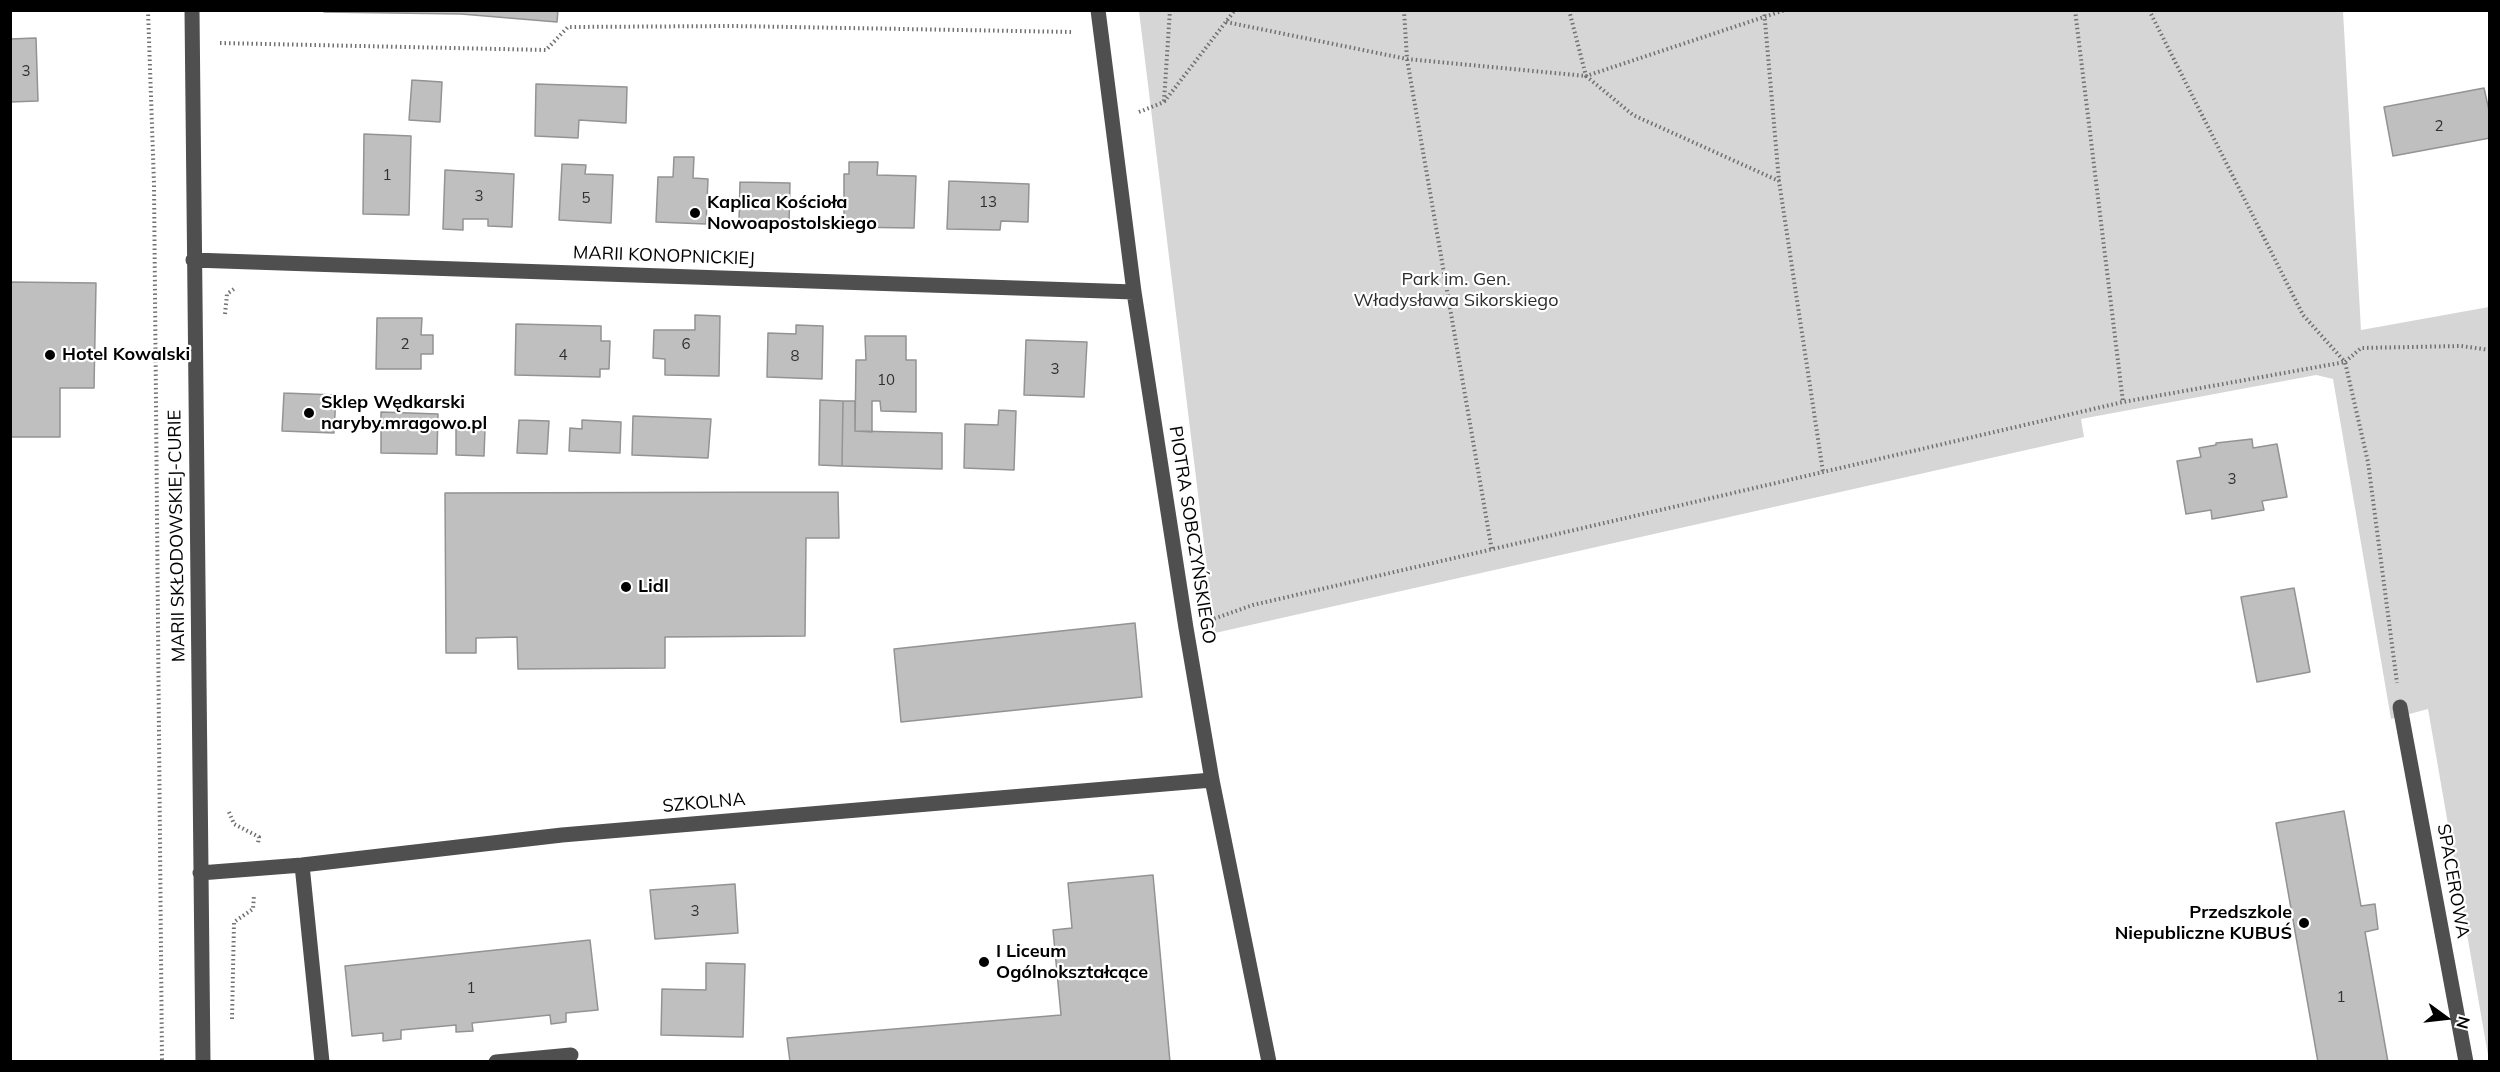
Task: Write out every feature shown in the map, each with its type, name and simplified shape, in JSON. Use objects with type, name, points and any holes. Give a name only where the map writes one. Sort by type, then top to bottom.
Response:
[{"type":"street","name":"MARII SKŁODOWSKIEJ-CURIE","points":[[192,10],[203,1062]]},
{"type":"street","name":"PIOTRA SOBCZYŃSKIEGO","points":[[1098,10],[1134,292],[1186,628],[1212,780],[1269,1062]]},
{"type":"street","name":"MARII KONOPNICKIEJ","points":[[193,260],[1134,292]]},
{"type":"street","name":"SPACEROWA","points":[[2400,707],[2466,1062]]},
{"type":"street","name":"SZKOLNA","points":[[200,873],[302,865],[562,834],[1212,780]]},
{"type":"street","points":[[302,865],[322,1062]]},
{"type":"street","points":[[496,1062],[571,1055]]},
{"type":"path","points":[[148,10],[154,184],[162,1062]]},
{"type":"path","points":[[1164,102],[1170,10]]},
{"type":"path","points":[[1113,123],[1164,102],[1235,10]]},
{"type":"path","points":[[1404,10],[1407,59],[1492,551]]},
{"type":"path","points":[[1569,10],[1586,76],[1633,115],[1779,181]]},
{"type":"path","points":[[1764,10],[1779,181],[1823,472]]},
{"type":"path","points":[[1226,22],[1407,59],[1586,76],[1785,10]]},
{"type":"path","points":[[2075,10],[2123,402]]},
{"type":"path","points":[[2149,10],[2303,315],[2345,362],[2368,462],[2400,707]]},
{"type":"path","points":[[220,43],[546,50],[568,27],[734,26],[1100,33]]},
{"type":"path","points":[[1186,628],[1253,605],[2123,402],[2345,362],[2361,348],[2461,346],[2490,350]]},
{"type":"path","points":[[232,1023],[234,922],[254,909]]},
{"type":"green space","name":"Park im. Gen. Władysława Sikorskiego","points":[[1139,11],[2343,11],[2361,330],[2489,307],[2489,1061],[2428,709],[2391,719],[2333,379],[2316,375],[2081,419],[2084,437],[1215,633]]},
{"type":"building","points":[[558,10],[557,22],[461,14],[324,12]]},
{"type":"building","points":[[36,38],[38,101],[10,102],[10,39]]},
{"type":"building","points":[[412,80],[442,82],[440,122],[409,120]]},
{"type":"building","points":[[536,84],[627,87],[626,123],[579,120],[578,138],[535,136]]},
{"type":"building","points":[[2484,88],[2490,115],[2490,138],[2393,156],[2384,107]]},
{"type":"building","points":[[364,134],[411,136],[409,215],[363,214]]},
{"type":"building","points":[[674,157],[694,157],[693,178],[708,179],[706,224],[656,222],[658,177],[673,177]]},
{"type":"building","points":[[849,162],[878,162],[877,175],[916,176],[914,228],[844,227],[844,174],[849,174]]},
{"type":"building","points":[[562,164],[586,165],[585,174],[613,175],[611,223],[559,220]]},
{"type":"building","points":[[445,170],[514,174],[512,227],[488,226],[488,219],[463,219],[463,230],[443,229]]},
{"type":"building","points":[[949,181],[1029,184],[1028,222],[1001,221],[1000,230],[947,229]]},
{"type":"building","points":[[740,182],[790,183],[789,224],[739,223]]},
{"type":"building","points":[[10,282],[96,283],[94,388],[60,388],[60,437],[10,437]]},
{"type":"building","points":[[695,315],[720,316],[719,376],[665,375],[665,359],[653,358],[654,330],[695,330]]},
{"type":"building","points":[[377,318],[422,318],[421,335],[433,335],[433,354],[421,354],[421,369],[376,369]]},
{"type":"building","points":[[516,324],[601,326],[601,341],[610,341],[609,369],[600,369],[600,377],[515,375]]},
{"type":"building","points":[[796,325],[823,326],[822,379],[767,377],[768,333],[796,334]]},
{"type":"building","points":[[865,336],[906,336],[906,360],[916,360],[916,412],[881,411],[880,401],[872,401],[872,432],[855,431],[856,360],[866,360]]},
{"type":"building","points":[[1026,340],[1087,342],[1084,397],[1024,395]]},
{"type":"building","name":"Sklep Wędkarski naryby.mragowo.pl","points":[[284,393],[336,395],[334,433],[282,431]]},
{"type":"building","points":[[820,400],[843,401],[842,466],[819,465]]},
{"type":"building","points":[[843,401],[855,401],[855,431],[942,433],[942,469],[842,466]]},
{"type":"building","points":[[999,410],[1016,411],[1014,470],[964,468],[965,424],[998,425]]},
{"type":"building","points":[[381,412],[438,414],[437,454],[381,453]]},
{"type":"building","points":[[633,416],[711,419],[708,458],[632,455]]},
{"type":"building","points":[[519,420],[549,421],[547,454],[517,453]]},
{"type":"building","points":[[582,420],[621,422],[620,453],[569,451],[570,428],[582,429]]},
{"type":"building","points":[[456,429],[485,429],[484,456],[456,455]]},
{"type":"building","points":[[2252,439],[2253,448],[2277,444],[2287,497],[2262,501],[2264,510],[2212,519],[2211,510],[2186,514],[2177,461],[2201,457],[2199,448],[2216,445],[2216,443]]},
{"type":"building","name":"Lidl","points":[[838,492],[839,538],[806,538],[805,636],[665,637],[665,668],[518,669],[517,637],[476,638],[476,653],[446,653],[445,493]]},
{"type":"building","points":[[2294,588],[2310,672],[2257,682],[2241,597]]},
{"type":"building","points":[[1135,623],[1142,697],[901,722],[894,649]]},
{"type":"building","points":[[2344,811],[2361,906],[2375,904],[2378,929],[2365,932],[2388,1062],[2318,1062],[2276,823]]},
{"type":"building","points":[[1153,875],[1170,1062],[790,1062],[787,1038],[1061,1015],[1053,930],[1072,928],[1068,883]]},
{"type":"building","points":[[735,884],[738,933],[655,939],[650,890]]},
{"type":"building","points":[[590,940],[598,1010],[566,1013],[566,1022],[551,1024],[550,1015],[472,1023],[473,1031],[456,1032],[456,1025],[401,1030],[401,1039],[383,1041],[383,1033],[352,1036],[345,966]]},
{"type":"building","points":[[706,963],[745,964],[743,1037],[661,1035],[662,989],[706,990]]},
{"type":"place","name":"Kaplica Kościoła Nowoapostolskiego","points":[[695,213]]},
{"type":"place","name":"Hotel Kowalski","points":[[50,355]]},
{"type":"place","name":"Sklep Wędkarski naryby.mragowo.pl","points":[[309,413]]},
{"type":"place","name":"Lidl","points":[[626,587]]},
{"type":"place","name":"Przedszkole Niepubliczne KUBUŚ","points":[[2304,923]]},
{"type":"place","name":"I Liceum Ogólnokształcące","points":[[984,962]]}]
